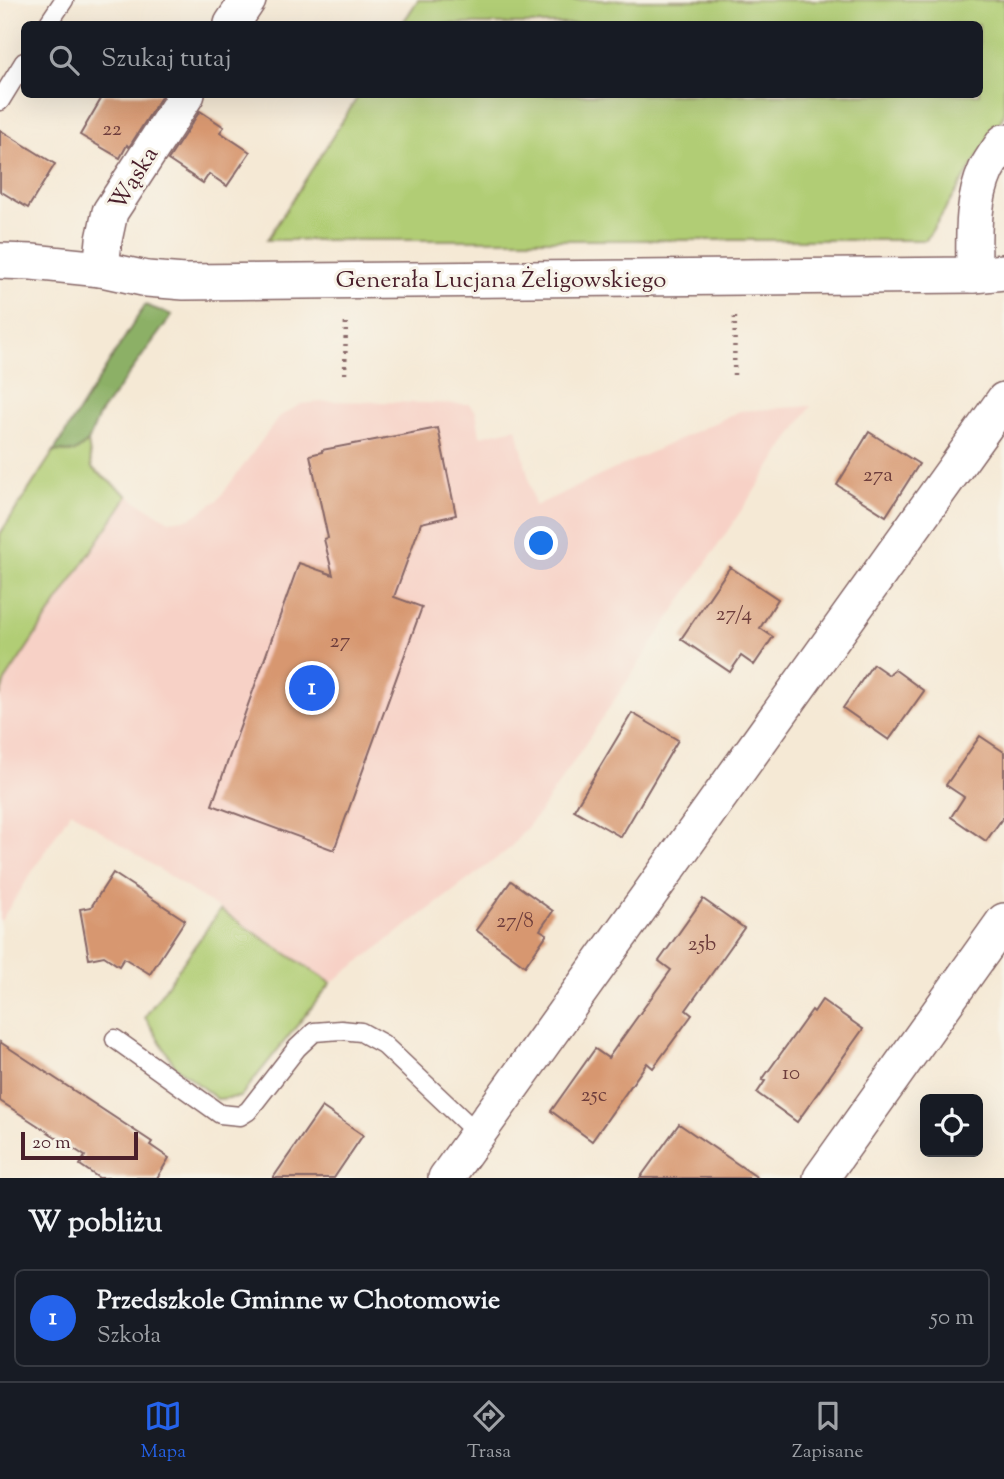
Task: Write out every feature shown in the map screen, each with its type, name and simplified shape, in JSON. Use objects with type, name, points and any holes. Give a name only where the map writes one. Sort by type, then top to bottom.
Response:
[{"type":"street","points":[[234,21],[248,0]]},
{"type":"street","name":"Wąska","points":[[101,269],[110,212],[184,98]]},
{"type":"street","points":[[989,274],[974,225],[986,170],[1004,142]]},
{"type":"street","name":"Generała Lucjana Żeligowskiego","points":[[0,261],[101,269],[147,279],[184,282],[989,274]]},
{"type":"street","points":[[446,1178],[1004,400]]},
{"type":"street","points":[[821,1178],[1004,920]]},
{"type":"lane","points":[[50,21],[64,0]]},
{"type":"lane","points":[[0,101],[21,67]]},
{"type":"lane","points":[[114,1039],[220,1114],[240,1116],[248,1111],[297,1048],[314,1032],[360,1032],[383,1044],[478,1134]]},
{"type":"path","points":[[734,375],[735,312]]},
{"type":"path","points":[[345,374],[346,315]]},
{"type":"shaded area","points":[[332,401],[469,404],[476,411],[480,436],[517,428],[535,506],[740,411],[811,406],[539,813],[509,849],[331,983],[71,811],[0,922],[0,696],[5,681],[128,496],[169,521],[191,518],[218,500],[279,417],[301,404]]},
{"type":"green space","points":[[418,0],[1004,0],[1004,115],[926,240],[267,240],[357,98],[983,98],[983,21],[404,21]]},
{"type":"green space","points":[[145,305],[172,315],[99,415],[88,442],[75,452],[54,451]]},
{"type":"green space","points":[[88,442],[92,468],[128,496],[5,681],[0,696],[0,534],[54,451],[75,452]]},
{"type":"green space","points":[[220,910],[331,983],[240,1097],[217,1099],[175,1066],[145,1017]]},
{"type":"building","points":[[102,98],[160,98],[120,158],[80,135]]},
{"type":"building","points":[[200,111],[224,127],[220,132],[250,152],[227,186],[209,174],[203,183],[168,160]]},
{"type":"building","points":[[0,130],[55,164],[28,208],[0,191]]},
{"type":"building","points":[[438,428],[456,515],[421,523],[394,597],[422,607],[334,850],[212,805],[299,563],[333,575],[310,455],[322,450]]},
{"type":"building","points":[[869,432],[919,464],[886,516],[837,485]]},
{"type":"building","points":[[730,567],[778,599],[760,628],[773,637],[754,665],[741,656],[730,672],[681,639]]},
{"type":"building","points":[[873,664],[889,675],[894,669],[924,691],[889,740],[843,708]]},
{"type":"building","points":[[632,713],[678,740],[621,837],[574,810]]},
{"type":"building","points":[[980,736],[1004,752],[1004,816],[986,841],[951,817],[964,797],[946,785]]},
{"type":"building","points":[[113,873],[185,920],[150,974],[124,958],[119,966],[104,956],[89,959],[80,909],[91,907]]},
{"type":"building","points":[[511,881],[553,911],[540,930],[547,934],[525,966],[476,930]]},
{"type":"building","points":[[703,899],[744,928],[686,1010],[692,1015],[653,1068],[647,1063],[592,1141],[551,1111],[595,1049],[608,1058],[671,970],[659,961]]},
{"type":"building","points":[[822,1000],[863,1029],[797,1122],[757,1093],[765,1081],[762,1080]]},
{"type":"building","points":[[0,1042],[152,1142],[150,1145],[169,1158],[157,1178],[99,1178],[80,1165],[85,1156],[0,1101]]},
{"type":"building","points":[[322,1107],[363,1135],[334,1178],[273,1178]]},
{"type":"building","points":[[679,1124],[758,1178],[640,1178]]},
{"type":"place","name":"Przedszkole Gminne w Chotomowie","points":[[312,688]]}]
